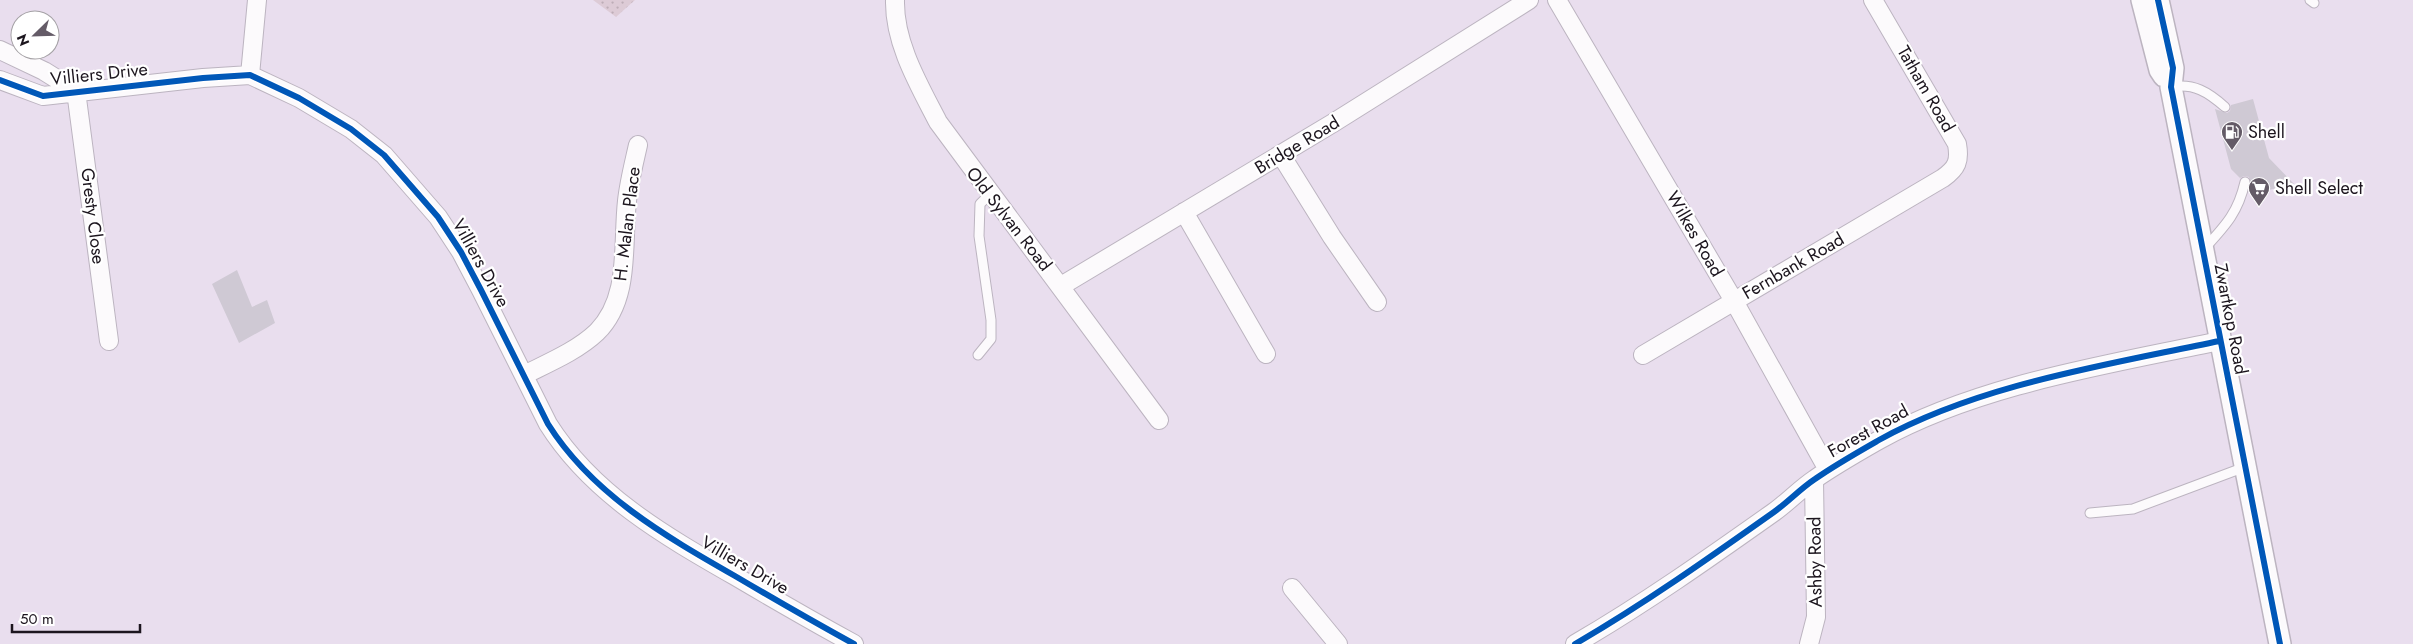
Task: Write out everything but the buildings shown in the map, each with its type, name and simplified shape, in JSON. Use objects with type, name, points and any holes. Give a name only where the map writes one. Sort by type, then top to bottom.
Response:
[{"type":"street","points":[[250,74],[257,0]]},
{"type":"street","name":"Old Sylvan Road","points":[[895,0],[900,37],[912,70],[938,122],[1159,420]]},
{"type":"street","name":"Bridge Road","points":[[1061,286],[1281,155],[1529,0]]},
{"type":"street","name":"Wilkes Road","points":[[1557,0],[1734,301],[1821,475]]},
{"type":"street","name":"Tatham Road","points":[[1873,0],[1957,144],[1958,164],[1943,178]]},
{"type":"street","name":"Zwartkop Road","points":[[2142,0],[2160,70],[2171,87]]},
{"type":"street","name":"Zwartkop Road","points":[[2158,0],[2173,68],[2171,87],[2219,341],[2280,644]]},
{"type":"street","name":"Villiers Drive","points":[[0,50],[44,71],[76,92]]},
{"type":"street","name":"Villiers Drive","points":[[0,80],[43,96],[250,74],[299,98],[351,129],[384,155],[438,217],[461,252],[548,424],[561,445],[581,469],[650,525],[701,557],[854,644]]},
{"type":"street","name":"Gresty Close","points":[[76,92],[109,341]]},
{"type":"street","name":"H. Malan Place","points":[[524,375],[574,349],[596,333],[608,318],[617,298],[623,269],[627,202],[638,145]]},
{"type":"street","points":[[1281,155],[1326,228],[1377,302]]},
{"type":"street","name":"Fernbank Road","points":[[1643,355],[1943,178]]},
{"type":"street","points":[[1184,212],[1266,354]]},
{"type":"street","name":"Forest Road","points":[[1575,644],[1626,614],[1696,568],[1777,510],[1821,475],[1880,440],[1920,420],[1973,398],[2219,341]]},
{"type":"street","name":"Ashby Road","points":[[1809,644],[1816,617],[1821,475]]},
{"type":"street","points":[[1292,588],[1338,644]]},
{"type":"lane","points":[[2171,87],[2181,85],[2204,90],[2225,107]]},
{"type":"lane","points":[[2203,251],[2232,218],[2240,202],[2245,182]]},
{"type":"lane","points":[[978,354],[991,339],[992,320],[984,281],[980,236],[980,204],[990,194]]},
{"type":"lane","points":[[2090,513],[2133,509],[2245,467]]},
{"type":"shaded area","points":[[593,0],[635,0],[616,17]]},
{"type":"cycle path","points":[[2158,0],[2173,68],[2171,87],[2280,644]]},
{"type":"cycle path","points":[[0,80],[43,96],[203,78],[250,75],[299,98],[351,129],[384,155],[438,217],[461,252],[548,424],[586,472],[608,492],[657,529],[854,644]]},
{"type":"cycle path","points":[[1575,644],[1651,597],[1701,563],[1774,512],[1823,474],[1879,440],[1918,421],[1959,404],[2045,378],[2219,341]]},
{"type":"place","name":"Shell","points":[[2232,151]]},
{"type":"place","name":"Shell Select","points":[[2259,207]]}]
